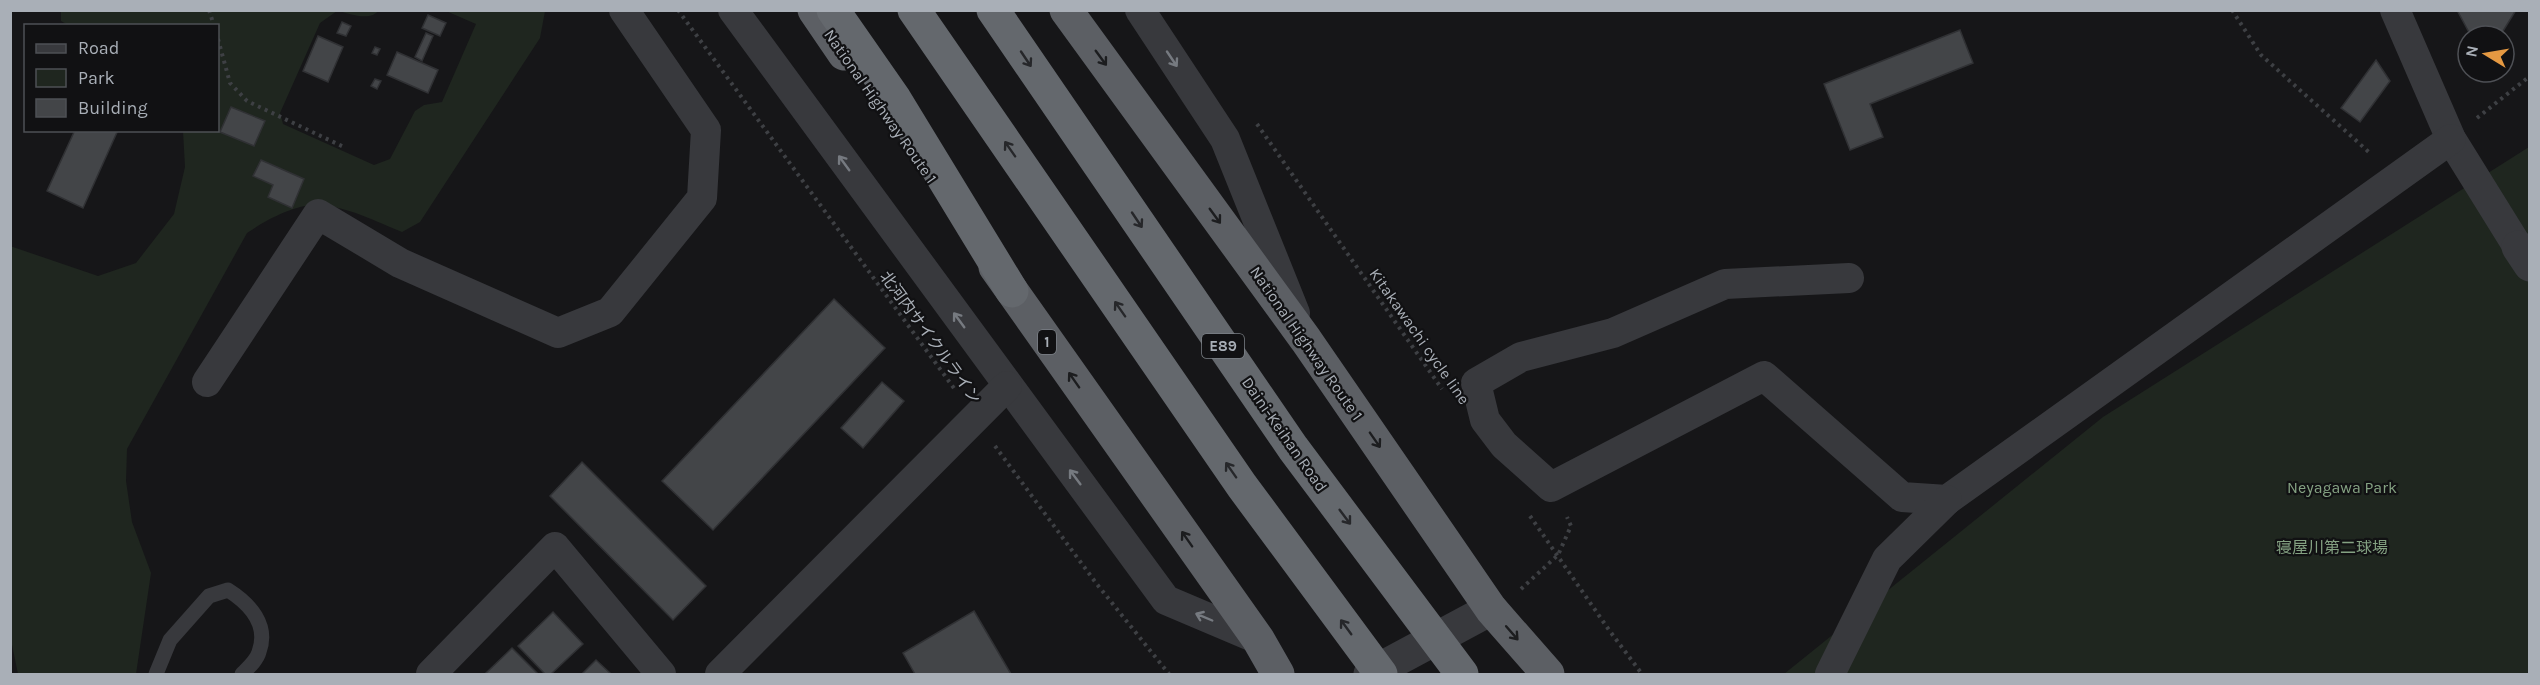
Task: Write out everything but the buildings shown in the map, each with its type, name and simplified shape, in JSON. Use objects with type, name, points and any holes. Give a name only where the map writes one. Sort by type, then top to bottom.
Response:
[{"type":"highway","name":"National Highway Route 1","points":[[814,10],[1258,639],[1278,675]]},
{"type":"highway","points":[[833,10],[895,99],[1012,291]]},
{"type":"highway","points":[[914,10],[1242,486],[1381,675]]},
{"type":"highway","name":"Daini-Keihan Road","points":[[993,10],[1293,448],[1462,675]]},
{"type":"highway","name":"National Highway Route 1","points":[[1066,10],[1306,340],[1491,609],[1548,675]]},
{"type":"street","points":[[207,382],[318,214],[400,263],[558,333],[610,312],[702,198],[706,130],[624,10]]},
{"type":"street","points":[[733,10],[1166,600],[1258,639]]},
{"type":"street","points":[[1140,10],[1225,139],[1306,340]]},
{"type":"street","points":[[2394,10],[2451,139],[2524,256]]},
{"type":"street","points":[[1830,675],[1887,559],[1947,500],[2451,139]]},
{"type":"street","points":[[1849,278],[1725,284],[1613,333],[1521,357],[1476,383],[1485,420],[1504,445],[1551,488],[1764,376],[1902,497],[1947,500]]},
{"type":"street","points":[[720,675],[1007,386]]},
{"type":"street","points":[[431,675],[555,547],[661,675]]},
{"type":"street","points":[[1370,675],[1491,609]]},
{"type":"lane","points":[[156,675],[170,640],[209,596],[228,590],[243,599],[258,618],[263,634],[259,654],[242,675]]},
{"type":"path","name":"北河内サイクルライン","points":[[678,10],[1096,583],[1169,675]]},
{"type":"path","points":[[2232,10],[2261,56],[2396,177]]},
{"type":"path","points":[[219,43],[230,83],[247,101],[346,148]]},
{"type":"path","points":[[2451,139],[2529,76]]},
{"type":"path","name":"Kitakawachi cycle line","points":[[1253,117],[1442,389]]},
{"type":"path","points":[[1491,609],[1527,584],[1557,555],[1571,526],[1551,488]]},
{"type":"path","points":[[1524,506],[1608,630],[1642,675]]},
{"type":"green space","points":[[378,10],[369,16],[337,11]]},
{"type":"green space","points":[[61,11],[337,11],[320,23],[280,113],[283,124],[374,165],[390,159],[415,111],[424,105],[442,102],[476,24],[446,11],[545,11],[540,38],[420,222],[402,232],[342,209],[312,205],[282,213],[247,233],[127,449],[126,481],[132,522],[151,573],[136,674],[18,674],[10,635],[10,246],[98,276],[136,263],[174,214],[185,167],[183,132],[219,132],[219,24],[66,24],[61,21]]},
{"type":"green space","name":"Neyagawa Park","points":[[2529,147],[2529,674],[1784,674],[2103,417]]},
{"type":"park label","name":"寝屋川第二球場","points":[[2332,547]]}]
